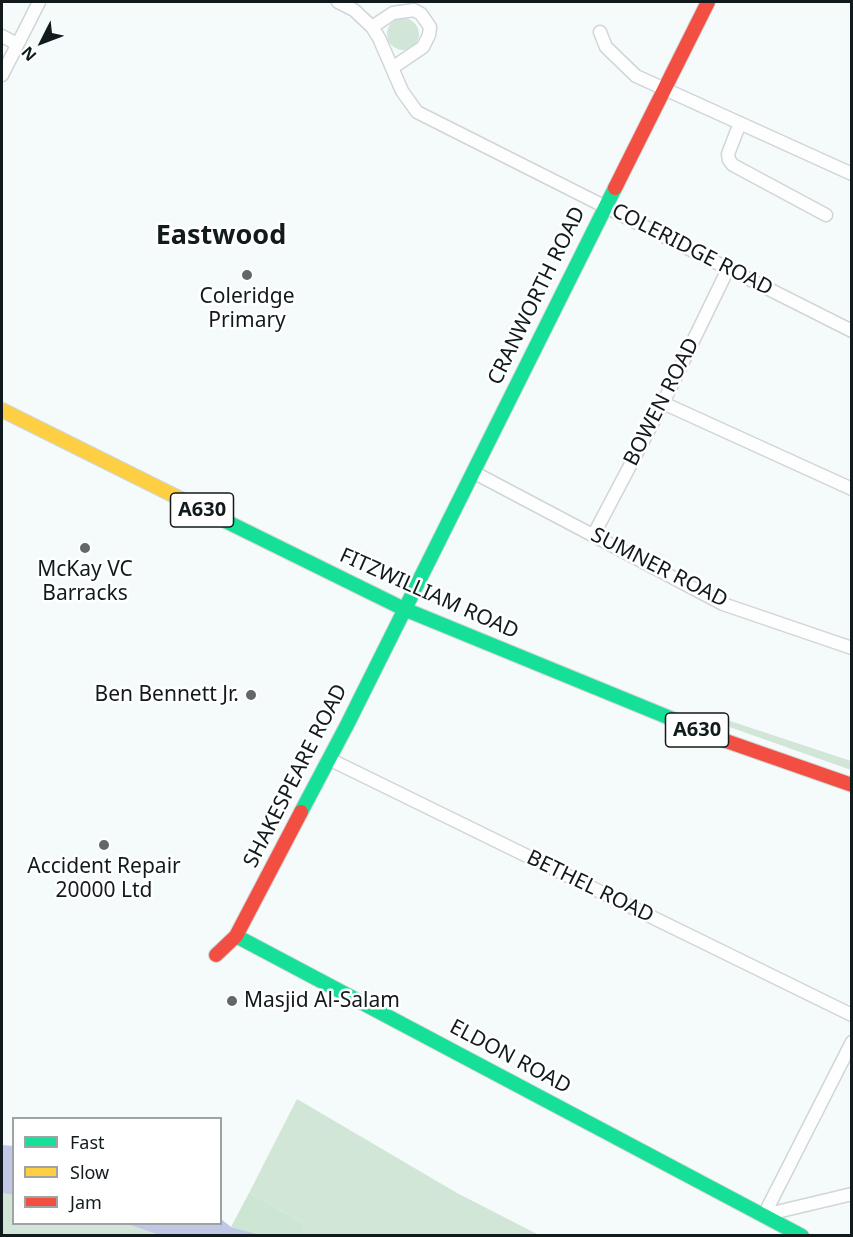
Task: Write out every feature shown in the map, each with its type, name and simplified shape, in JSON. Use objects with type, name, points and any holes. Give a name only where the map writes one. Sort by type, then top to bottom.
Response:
[{"type":"street","points":[[2,75],[39,2]]},
{"type":"street","name":"COLERIDGE ROAD","points":[[338,2],[354,10],[372,27],[402,91],[417,112],[852,331]]},
{"type":"street","name":"CRANWORTH ROAD","points":[[404,609],[708,2]]},
{"type":"street","points":[[372,27],[393,13],[414,10],[430,27],[423,47],[392,68]]},
{"type":"street","points":[[600,32],[606,47],[636,76],[852,174]]},
{"type":"street","points":[[2,36],[17,44]]},
{"type":"street","points":[[740,123],[728,154],[733,165],[826,215]]},
{"type":"street","name":"BOWEN ROAD","points":[[594,534],[663,403],[728,269]]},
{"type":"street","points":[[663,403],[852,489]]},
{"type":"street","name":"FITZWILLIAM ROAD","points":[[2,410],[404,609],[658,714],[766,756],[852,785]]},
{"type":"street","name":"SUMNER ROAD","points":[[473,472],[723,604],[852,648]]},
{"type":"street","name":"SHAKESPEARE ROAD","points":[[216,955],[236,936],[329,759],[404,609]]},
{"type":"street","name":"BETHEL ROAD","points":[[329,759],[852,1014]]},
{"type":"street","name":"ELDON ROAD","points":[[236,936],[802,1236]]},
{"type":"street","points":[[764,1215],[852,1042]]},
{"type":"street","points":[[764,1215],[852,1194]]},
{"type":"green space","points":[[403,18],[414,23],[419,34],[414,45],[403,50],[392,45],[387,34],[392,23]]},
{"type":"green space","points":[[703,712],[851,761],[851,770],[721,724],[701,716]]},
{"type":"green space","points":[[297,1099],[457,1193],[539,1235],[301,1235],[305,1224],[249,1193]]},
{"type":"green space","points":[[2,1193],[12,1195],[12,1225],[130,1225],[159,1235],[2,1235]]},
{"type":"green space","points":[[249,1193],[305,1224],[301,1236],[261,1235],[231,1227]]},
{"type":"water","points":[[2,1145],[12,1146],[12,1195],[2,1193]]},
{"type":"water","points":[[222,1220],[231,1227],[261,1235],[159,1235],[130,1225],[222,1225]]},
{"type":"traffic: fast","points":[[301,812],[347,725],[615,188]]},
{"type":"traffic: fast","points":[[201,509],[404,609],[726,741]]},
{"type":"traffic: fast","points":[[236,936],[802,1236]]},
{"type":"traffic: slow","points":[[2,410],[201,509]]},
{"type":"traffic: jam","points":[[615,188],[708,2]]},
{"type":"traffic: jam","points":[[726,741],[852,785]]},
{"type":"traffic: jam","points":[[216,955],[236,936],[301,812]]},
{"type":"place","name":"Coleridge Primary","points":[[247,275]]},
{"type":"place","name":"McKay VC Barracks","points":[[85,548]]},
{"type":"place","name":"Ben Bennett Jr.","points":[[251,695]]},
{"type":"place","name":"Accident Repair 20000 Ltd","points":[[104,845]]},
{"type":"place","name":"Masjid Al-Salam","points":[[232,1001]]},
{"type":"district","name":"Eastwood","points":[[221,236]]}]
